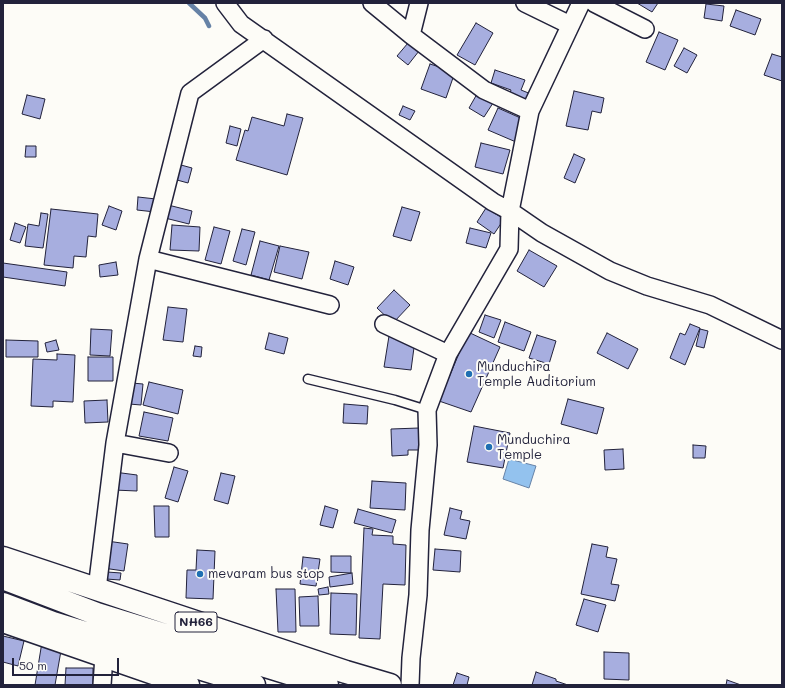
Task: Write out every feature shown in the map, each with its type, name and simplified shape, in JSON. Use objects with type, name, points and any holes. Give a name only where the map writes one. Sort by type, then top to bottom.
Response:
[{"type":"highway","name":"NH66","points":[[3,558],[346,672],[390,685]]},
{"type":"highway","points":[[3,578],[97,614],[327,685]]},
{"type":"highway","points":[[3,604],[53,623],[254,685]]},
{"type":"highway","points":[[3,621],[188,685]]},
{"type":"street","points":[[225,3],[242,24],[493,202],[510,211],[542,233],[610,272],[647,286],[710,305],[782,340]]},
{"type":"street","points":[[372,3],[411,35],[484,90],[530,111]]},
{"type":"street","points":[[411,35],[419,3]]},
{"type":"street","points":[[525,3],[570,25]]},
{"type":"street","points":[[410,685],[411,658],[418,595],[420,530],[428,445],[427,410],[448,354],[509,249],[510,211],[530,111],[581,3]]},
{"type":"street","points":[[594,3],[644,29]]},
{"type":"street","points":[[97,589],[115,443],[148,259],[190,93],[264,39]]},
{"type":"street","points":[[148,259],[330,305]]},
{"type":"street","points":[[384,324],[448,354]]},
{"type":"street","points":[[115,443],[169,453]]},
{"type":"street","points":[[102,685],[104,656]]},
{"type":"lane","points":[[308,379],[395,400],[427,410]]},
{"type":"water","points":[[509,459],[536,466],[529,488],[503,479]]},
{"type":"building","points":[[637,3],[658,3],[652,12]]},
{"type":"building","points":[[706,4],[724,6],[722,21],[704,18]]},
{"type":"building","points":[[736,10],[761,19],[755,35],[730,26]]},
{"type":"building","points":[[476,23],[493,33],[475,65],[457,55]]},
{"type":"building","points":[[659,32],[678,40],[665,70],[646,62]]},
{"type":"building","points":[[408,43],[419,51],[408,65],[397,56]]},
{"type":"building","points":[[684,48],[697,55],[687,73],[674,66]]},
{"type":"building","points":[[772,54],[782,57],[782,81],[764,75]]},
{"type":"building","points":[[430,64],[455,72],[446,98],[421,89]]},
{"type":"building","points":[[495,70],[525,80],[521,90],[531,94],[527,105],[508,99],[511,90],[491,83]]},
{"type":"building","points":[[574,91],[604,98],[601,113],[592,111],[588,130],[566,126]]},
{"type":"building","points":[[477,94],[493,103],[484,117],[469,108]]},
{"type":"building","points":[[27,95],[45,99],[40,119],[22,114]]},
{"type":"building","points":[[403,106],[415,111],[410,120],[399,115]]},
{"type":"building","points":[[498,108],[525,120],[516,142],[488,130]]},
{"type":"building","points":[[287,114],[303,118],[287,175],[236,160],[245,130],[248,131],[252,117],[284,126]]},
{"type":"building","points":[[230,126],[241,129],[237,146],[226,143]]},
{"type":"building","points":[[481,143],[510,150],[503,174],[475,167]]},
{"type":"building","points":[[26,146],[36,146],[36,157],[25,157]]},
{"type":"building","points":[[574,154],[585,159],[575,183],[564,178]]},
{"type":"building","points":[[181,165],[192,168],[188,183],[177,180]]},
{"type":"building","points":[[138,197],[156,199],[155,212],[137,210]]},
{"type":"building","points":[[168,205],[192,211],[189,224],[165,218]]},
{"type":"building","points":[[109,206],[122,211],[116,230],[102,225]]},
{"type":"building","points":[[402,207],[420,212],[411,241],[393,236]]},
{"type":"building","points":[[486,208],[504,219],[494,234],[477,222]]},
{"type":"building","points":[[51,209],[98,214],[96,237],[88,236],[86,257],[74,256],[73,268],[44,265]]},
{"type":"building","points":[[41,213],[48,214],[43,248],[25,246],[28,224],[39,226]]},
{"type":"building","points":[[15,223],[26,227],[20,243],[10,240]]},
{"type":"building","points":[[172,225],[200,227],[199,251],[170,250]]},
{"type":"building","points":[[214,227],[230,231],[221,264],[205,260]]},
{"type":"building","points":[[470,228],[491,233],[486,248],[466,243]]},
{"type":"building","points":[[242,229],[255,232],[246,265],[233,261]]},
{"type":"building","points":[[260,241],[279,246],[269,280],[251,275]]},
{"type":"building","points":[[280,246],[309,252],[302,279],[274,272]]},
{"type":"building","points":[[529,250],[557,266],[544,287],[517,271]]},
{"type":"building","points":[[335,261],[354,267],[348,285],[330,279]]},
{"type":"building","points":[[116,262],[118,275],[100,277],[99,265]]},
{"type":"building","points":[[3,263],[67,272],[65,286],[3,277]]},
{"type":"building","points":[[394,290],[410,305],[393,323],[377,308]]},
{"type":"building","points":[[168,307],[187,309],[183,342],[163,340]]},
{"type":"building","points":[[485,315],[501,320],[494,338],[479,332]]},
{"type":"building","points":[[505,322],[531,332],[524,351],[498,342]]},
{"type":"building","points":[[690,324],[700,328],[685,365],[670,358],[680,333],[685,335]]},
{"type":"building","points":[[91,329],[112,330],[110,356],[90,355]]},
{"type":"building","points":[[700,329],[708,331],[704,348],[696,346]]},
{"type":"building","name":"Munduchira Temple Auditorium","points":[[468,332],[500,347],[471,412],[439,401]]},
{"type":"building","points":[[269,333],[288,338],[284,354],[265,349]]},
{"type":"building","points":[[607,333],[638,349],[628,369],[597,353]]},
{"type":"building","points":[[537,335],[556,341],[549,364],[529,358]]},
{"type":"building","points":[[389,336],[415,340],[411,370],[384,367]]},
{"type":"building","points":[[6,340],[38,341],[38,357],[6,357]]},
{"type":"building","points":[[56,340],[59,350],[47,352],[45,343]]},
{"type":"building","points":[[195,346],[202,347],[201,357],[193,356]]},
{"type":"building","points":[[57,354],[75,355],[73,402],[53,401],[53,407],[31,406],[33,359],[57,360]]},
{"type":"building","points":[[88,357],[113,357],[113,381],[88,381]]},
{"type":"building","points":[[149,382],[183,390],[178,414],[143,405]]},
{"type":"building","points":[[132,383],[143,384],[141,405],[129,404]]},
{"type":"building","points":[[568,399],[604,408],[597,434],[561,424]]},
{"type":"building","points":[[107,400],[108,422],[85,423],[84,401]]},
{"type":"building","points":[[344,404],[368,406],[367,424],[343,423]]},
{"type":"building","points":[[144,412],[173,418],[168,441],[139,436]]},
{"type":"building","name":"Munduchira Temple","points":[[474,426],[510,433],[503,468],[467,462]]},
{"type":"building","points":[[419,428],[420,450],[408,450],[408,455],[392,456],[391,429]]},
{"type":"building","points":[[693,445],[706,446],[705,458],[693,458]]},
{"type":"building","points":[[623,449],[624,469],[605,470],[604,450]]},
{"type":"building","points":[[174,467],[188,471],[178,502],[165,498]]},
{"type":"building","points":[[114,472],[137,475],[137,491],[114,490]]},
{"type":"building","points":[[221,473],[235,476],[228,504],[214,500]]},
{"type":"building","points":[[372,481],[406,483],[405,510],[370,508]]},
{"type":"building","points":[[154,506],[169,506],[169,537],[155,537]]},
{"type":"building","points":[[325,506],[338,510],[333,528],[320,525]]},
{"type":"building","points":[[450,508],[462,511],[460,519],[470,521],[466,539],[444,535]]},
{"type":"building","points":[[358,509],[396,520],[392,533],[354,523]]},
{"type":"building","points":[[364,528],[373,529],[372,535],[393,536],[393,544],[406,545],[405,585],[383,584],[380,639],[359,638]]},
{"type":"building","points":[[107,541],[128,544],[124,571],[103,568]]},
{"type":"building","points":[[592,544],[608,547],[606,557],[617,559],[611,584],[619,585],[615,601],[581,594]]},
{"type":"building","points":[[435,549],[461,551],[460,572],[433,570]]},
{"type":"building","points":[[197,550],[215,551],[213,599],[186,598],[187,570],[196,570]]},
{"type":"building","points":[[331,556],[351,556],[351,573],[331,572]]},
{"type":"building","points":[[303,557],[320,559],[316,586],[300,584]]},
{"type":"building","points":[[107,572],[121,573],[120,580],[106,579]]},
{"type":"building","points":[[352,573],[353,584],[330,587],[329,577]]},
{"type":"building","points":[[328,587],[329,594],[319,595],[318,589]]},
{"type":"building","points":[[276,589],[295,589],[296,632],[278,632]]},
{"type":"building","points":[[331,593],[357,594],[356,635],[330,634]]},
{"type":"building","points":[[318,596],[319,626],[300,626],[299,597]]},
{"type":"building","points":[[584,599],[606,605],[598,632],[576,625]]},
{"type":"building","points":[[3,636],[24,641],[18,666],[3,662]]},
{"type":"building","points":[[42,642],[62,645],[55,685],[35,685]]},
{"type":"building","points":[[604,652],[629,653],[629,680],[604,679]]},
{"type":"building","points":[[66,668],[93,668],[93,685],[65,685]]},
{"type":"building","points":[[536,672],[556,679],[556,681],[568,685],[532,685]]},
{"type":"building","points":[[457,673],[469,677],[467,685],[453,685]]},
{"type":"building","points":[[727,680],[741,685],[726,685]]},
{"type":"waterway","points":[[189,3],[205,18],[209,26]]},
{"type":"place","name":"Munduchira Temple Auditorium","points":[[469,374]]},
{"type":"place","name":"Munduchira Temple","points":[[489,447]]},
{"type":"place","name":"mevaram bus stop","points":[[200,574]]}]
